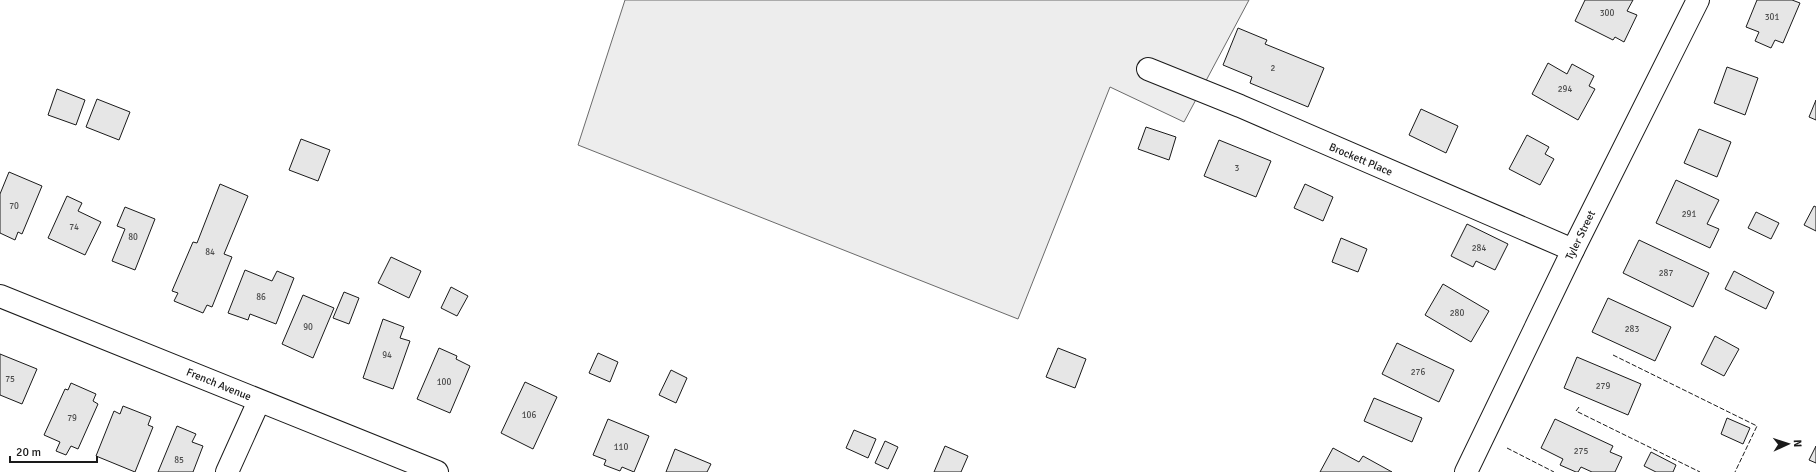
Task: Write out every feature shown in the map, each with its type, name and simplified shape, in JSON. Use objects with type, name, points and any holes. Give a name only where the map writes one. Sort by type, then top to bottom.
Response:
[{"type":"street","name":"Tyler Street","points":[[1466,472],[1573,250],[1698,0]]},
{"type":"street","name":"Brockett Place","points":[[1148,69],[1240,106],[1573,250]]},
{"type":"street","name":"French Avenue","points":[[0,296],[437,472]]},
{"type":"street","points":[[228,472],[259,401]]},
{"type":"shaded area","points":[[625,0],[1249,0],[1184,122],[1110,87],[1018,319],[578,145]]},
{"type":"building","points":[[1585,0],[1633,0],[1627,11],[1637,15],[1624,42],[1615,37],[1613,40],[1575,21]]},
{"type":"building","points":[[1757,0],[1792,0],[1800,3],[1783,43],[1775,40],[1771,48],[1755,41],[1759,32],[1746,27]]},
{"type":"building","points":[[1238,28],[1267,40],[1265,44],[1324,68],[1308,107],[1250,83],[1252,77],[1223,65]]},
{"type":"building","points":[[1548,63],[1567,74],[1572,64],[1594,76],[1589,86],[1595,89],[1578,120],[1532,94]]},
{"type":"building","points":[[1727,67],[1758,78],[1745,115],[1714,103]]},
{"type":"building","points":[[57,89],[85,100],[76,125],[48,115]]},
{"type":"building","points":[[97,99],[130,112],[119,140],[86,127]]},
{"type":"building","points":[[1816,100],[1816,120],[1809,117]]},
{"type":"building","points":[[1421,109],[1458,126],[1446,153],[1409,135]]},
{"type":"building","points":[[1146,127],[1176,137],[1169,160],[1138,149]]},
{"type":"building","points":[[1699,129],[1731,142],[1717,177],[1684,163]]},
{"type":"building","points":[[1527,135],[1549,147],[1545,154],[1554,159],[1540,185],[1509,169]]},
{"type":"building","points":[[301,139],[330,150],[318,181],[289,170]]},
{"type":"building","points":[[1219,140],[1271,161],[1256,197],[1204,176]]},
{"type":"building","points":[[9,172],[42,186],[22,234],[18,232],[15,240],[0,233],[0,194]]},
{"type":"building","points":[[1676,180],[1719,200],[1707,224],[1719,229],[1710,248],[1656,223]]},
{"type":"building","points":[[220,184],[248,196],[224,254],[232,257],[212,307],[207,305],[203,313],[174,301],[178,293],[172,291],[193,242],[197,243]]},
{"type":"building","points":[[1305,184],[1333,197],[1323,221],[1294,208]]},
{"type":"building","points":[[67,196],[82,203],[78,211],[101,222],[85,255],[48,238]]},
{"type":"building","points":[[1814,206],[1816,207],[1816,231],[1804,225]]},
{"type":"building","points":[[125,207],[155,219],[135,270],[112,261],[125,229],[117,226]]},
{"type":"building","points":[[1756,212],[1779,223],[1771,239],[1748,228]]},
{"type":"building","points":[[1467,224],[1508,244],[1495,270],[1476,261],[1473,267],[1451,256]]},
{"type":"building","points":[[1341,238],[1367,249],[1358,272],[1332,262]]},
{"type":"building","points":[[1639,240],[1709,273],[1693,307],[1623,273]]},
{"type":"building","points":[[391,257],[421,271],[409,298],[378,283]]},
{"type":"building","points":[[245,270],[272,281],[277,271],[294,278],[276,324],[250,314],[248,320],[228,313]]},
{"type":"building","points":[[1734,271],[1774,292],[1766,309],[1725,289]]},
{"type":"building","points":[[1443,284],[1489,311],[1471,342],[1425,315]]},
{"type":"building","points":[[451,287],[468,296],[457,316],[441,308]]},
{"type":"building","points":[[344,292],[359,298],[349,324],[333,318]]},
{"type":"building","points":[[303,295],[334,308],[313,358],[282,344]]},
{"type":"building","points":[[1608,298],[1671,327],[1655,361],[1592,332]]},
{"type":"building","points":[[383,319],[404,327],[400,338],[410,341],[393,389],[363,378]]},
{"type":"building","points":[[1715,336],[1739,349],[1724,376],[1701,364]]},
{"type":"building","points":[[1397,343],[1454,370],[1439,402],[1382,374]]},
{"type":"building","points":[[439,348],[457,356],[456,359],[470,366],[450,413],[417,399]]},
{"type":"building","points":[[1058,348],[1086,359],[1075,388],[1046,377]]},
{"type":"building","points":[[598,353],[618,362],[610,382],[589,373]]},
{"type":"building","points":[[0,354],[37,369],[22,404],[0,395]]},
{"type":"building","points":[[1577,357],[1641,384],[1628,415],[1564,388]]},
{"type":"building","points":[[671,370],[687,378],[676,403],[659,395]]},
{"type":"building","points":[[525,382],[557,397],[533,449],[501,433]]},
{"type":"building","points":[[71,383],[96,394],[93,401],[98,404],[78,449],[71,446],[66,455],[56,451],[60,442],[44,435],[65,389],[68,390]]},
{"type":"building","points":[[1374,398],[1422,418],[1412,442],[1364,421]]},
{"type":"building","points":[[123,406],[151,417],[148,425],[153,427],[135,472],[96,456],[114,411],[120,414]]},
{"type":"building","points":[[1727,418],[1750,428],[1743,444],[1721,434]]},
{"type":"building","points":[[608,419],[649,436],[634,472],[622,467],[620,471],[604,465],[606,460],[593,455]]},
{"type":"building","points":[[1555,419],[1613,446],[1610,452],[1622,457],[1615,472],[1592,472],[1581,467],[1578,472],[1576,472],[1560,465],[1563,459],[1541,448]]},
{"type":"building","points":[[177,426],[196,434],[192,442],[203,446],[193,472],[158,472]]},
{"type":"building","points":[[854,430],[876,439],[868,458],[846,448]]},
{"type":"building","points":[[885,441],[898,447],[888,469],[875,463]]},
{"type":"building","points":[[945,446],[968,456],[961,472],[934,472]]},
{"type":"building","points":[[1816,446],[1816,463],[1809,460]]},
{"type":"building","points":[[1333,448],[1359,462],[1363,456],[1392,472],[1320,472]]},
{"type":"building","points":[[675,449],[711,464],[707,472],[666,472]]},
{"type":"building","points":[[1651,452],[1676,465],[1673,472],[1656,472],[1644,466]]},
{"type":"fence","points":[[1613,355],[1757,426],[1735,472]]},
{"type":"fence","points":[[1579,407],[1576,411],[1700,472]]},
{"type":"fence","points":[[1507,448],[1554,472]]}]
